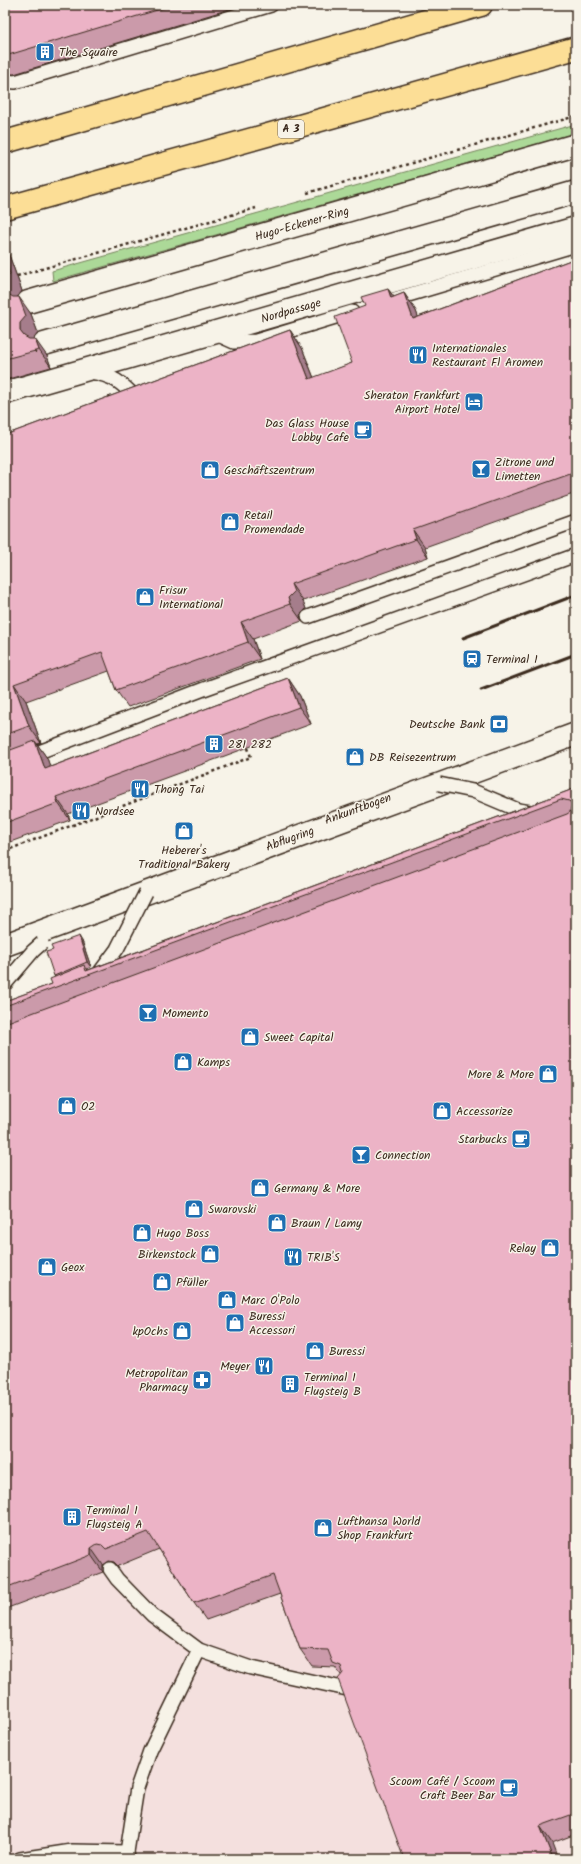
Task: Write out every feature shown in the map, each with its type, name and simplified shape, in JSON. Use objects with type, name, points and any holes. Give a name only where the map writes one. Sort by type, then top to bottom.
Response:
[{"type":"highway","points":[[5,142],[481,5]]},
{"type":"highway","name":"A 3","points":[[5,208],[576,48]]},
{"type":"street","name":"Hugo-Eckener-Ring","points":[[28,302],[576,145]]},
{"type":"street","points":[[44,344],[576,192]]},
{"type":"street","name":"Nordpassage","points":[[5,393],[576,228]]},
{"type":"street","name":"Ankunftbogen","points":[[5,939],[576,729]]},
{"type":"street","name":"Abflugring","points":[[5,945],[576,734]]},
{"type":"lane","points":[[5,81],[15,82],[271,5]]},
{"type":"lane","points":[[378,304],[576,244]]},
{"type":"lane","points":[[214,333],[234,342],[256,341],[362,309]]},
{"type":"lane","points":[[82,370],[103,373],[121,382],[138,400]]},
{"type":"lane","points":[[308,617],[576,521]]},
{"type":"lane","points":[[5,765],[204,689],[576,555]]},
{"type":"lane","points":[[439,784],[473,791],[518,810],[530,812]]},
{"type":"lane","points":[[508,820],[543,808]]},
{"type":"lane","points":[[100,972],[117,949],[146,892]]},
{"type":"lane","points":[[5,984],[33,951],[42,943],[49,938],[104,917],[114,904]]},
{"type":"lane","points":[[87,977],[121,964]]},
{"type":"lane","points":[[110,1569],[116,1580],[152,1615],[199,1650],[251,1668],[347,1689]]},
{"type":"lane","points":[[20,1859],[72,1851],[128,1856],[137,1788],[150,1751],[199,1650]]},
{"type":"path","points":[[300,195],[576,116]]},
{"type":"path","points":[[17,276],[262,206]]},
{"type":"path","points":[[5,851],[251,757],[248,748]]},
{"type":"shaded area","name":"Terminal 1 Flugsteig B","points":[[576,810],[576,1859],[5,1859],[5,1023]]},
{"type":"green space","points":[[576,124],[576,133],[53,281],[52,271]]},
{"type":"building","points":[[5,5],[174,5],[5,56]]},
{"type":"building","points":[[576,258],[576,472],[413,530],[416,539],[291,584],[294,592],[288,598],[290,604],[241,622],[248,642],[116,690],[102,652],[14,684],[29,726],[5,735],[5,435],[290,330],[309,379],[352,363],[335,317],[365,306],[361,297],[388,289],[391,298],[404,293],[413,319]]},
{"type":"building","points":[[5,260],[10,274],[5,280]]},
{"type":"building","points":[[5,290],[13,297],[19,297],[26,316],[20,323],[20,331],[29,339],[35,339],[39,350],[5,359]]},
{"type":"building","points":[[288,678],[299,707],[56,797],[58,803],[5,823],[5,752],[35,741],[45,769]]},
{"type":"building","name":"Terminal 1 Flugsteig B","points":[[576,788],[576,1813],[540,1826],[553,1859],[404,1859],[338,1679],[343,1673],[341,1666],[333,1663],[328,1650],[300,1649],[273,1575],[194,1603],[148,1532],[106,1549],[102,1545],[97,1544],[91,1548],[91,1555],[5,1588],[5,1023],[567,814],[570,812],[572,804],[569,801],[561,799],[5,1006],[5,1001],[52,984],[50,979],[84,965],[86,971]]},
{"type":"building","points":[[79,936],[87,962],[54,976],[46,952],[53,950],[51,946]]},
{"type":"railway","points":[[463,638],[576,595]]},
{"type":"railway","points":[[481,690],[576,654]]},
{"type":"place","name":"The Squaire","points":[[45,52]]},
{"type":"place","name":"Internationales Restaurant Fl Aromen","points":[[418,355]]},
{"type":"place","name":"Sheraton Frankfurt Airport Hotel","points":[[474,402]]},
{"type":"place","name":"Das Glass House Lobby Cafe","points":[[363,430]]},
{"type":"place","name":"Zitrone und Limetten","points":[[481,469]]},
{"type":"place","name":"Geschäftszentrum","points":[[210,470]]},
{"type":"place","name":"Retail Promendade","points":[[230,522]]},
{"type":"place","name":"Frisur International","points":[[145,597]]},
{"type":"place","name":"Terminal 1","points":[[472,659]]},
{"type":"place","name":"Deutsche Bank","points":[[499,724]]},
{"type":"place","name":"281 282","points":[[214,744]]},
{"type":"place","name":"DB Reisezentrum","points":[[355,757]]},
{"type":"place","name":"Thong Tai","points":[[140,789]]},
{"type":"place","name":"Nordsee","points":[[81,811]]},
{"type":"place","name":"Heberer's Traditional Bakery","points":[[184,831]]},
{"type":"place","name":"Momento","points":[[148,1013]]},
{"type":"place","name":"Sweet Capital","points":[[250,1037]]},
{"type":"place","name":"Kamps","points":[[183,1062]]},
{"type":"place","name":"More & More","points":[[548,1074]]},
{"type":"place","name":"O2","points":[[67,1106]]},
{"type":"place","name":"Accessorize","points":[[442,1111]]},
{"type":"place","name":"Starbucks","points":[[521,1139]]},
{"type":"place","name":"Connection","points":[[361,1155]]},
{"type":"place","name":"Germany & More","points":[[260,1188]]},
{"type":"place","name":"Swarovski","points":[[194,1209]]},
{"type":"place","name":"Braun / Lamy","points":[[277,1223]]},
{"type":"place","name":"Hugo Boss","points":[[142,1233]]},
{"type":"place","name":"Relay","points":[[550,1248]]},
{"type":"place","name":"Birkenstock","points":[[210,1254]]},
{"type":"place","name":"TRIB'S","points":[[293,1257]]},
{"type":"place","name":"Geox","points":[[47,1267]]},
{"type":"place","name":"Pfüller","points":[[162,1282]]},
{"type":"place","name":"Marc O'Polo","points":[[227,1300]]},
{"type":"place","name":"Buressi Accessori","points":[[235,1323]]},
{"type":"place","name":"kpOchs","points":[[182,1331]]},
{"type":"place","name":"Buressi","points":[[315,1351]]},
{"type":"place","name":"Meyer","points":[[264,1366]]},
{"type":"place","name":"Metropolitan Pharmacy","points":[[202,1380]]},
{"type":"place","name":"Terminal 1 Flugsteig B","points":[[290,1384]]},
{"type":"place","name":"Terminal 1 Flugsteig A","points":[[72,1517]]},
{"type":"place","name":"Lufthansa World Shop Frankfurt","points":[[323,1528]]},
{"type":"place","name":"Scoom Café / Scoom Craft Beer Bar","points":[[509,1788]]}]
